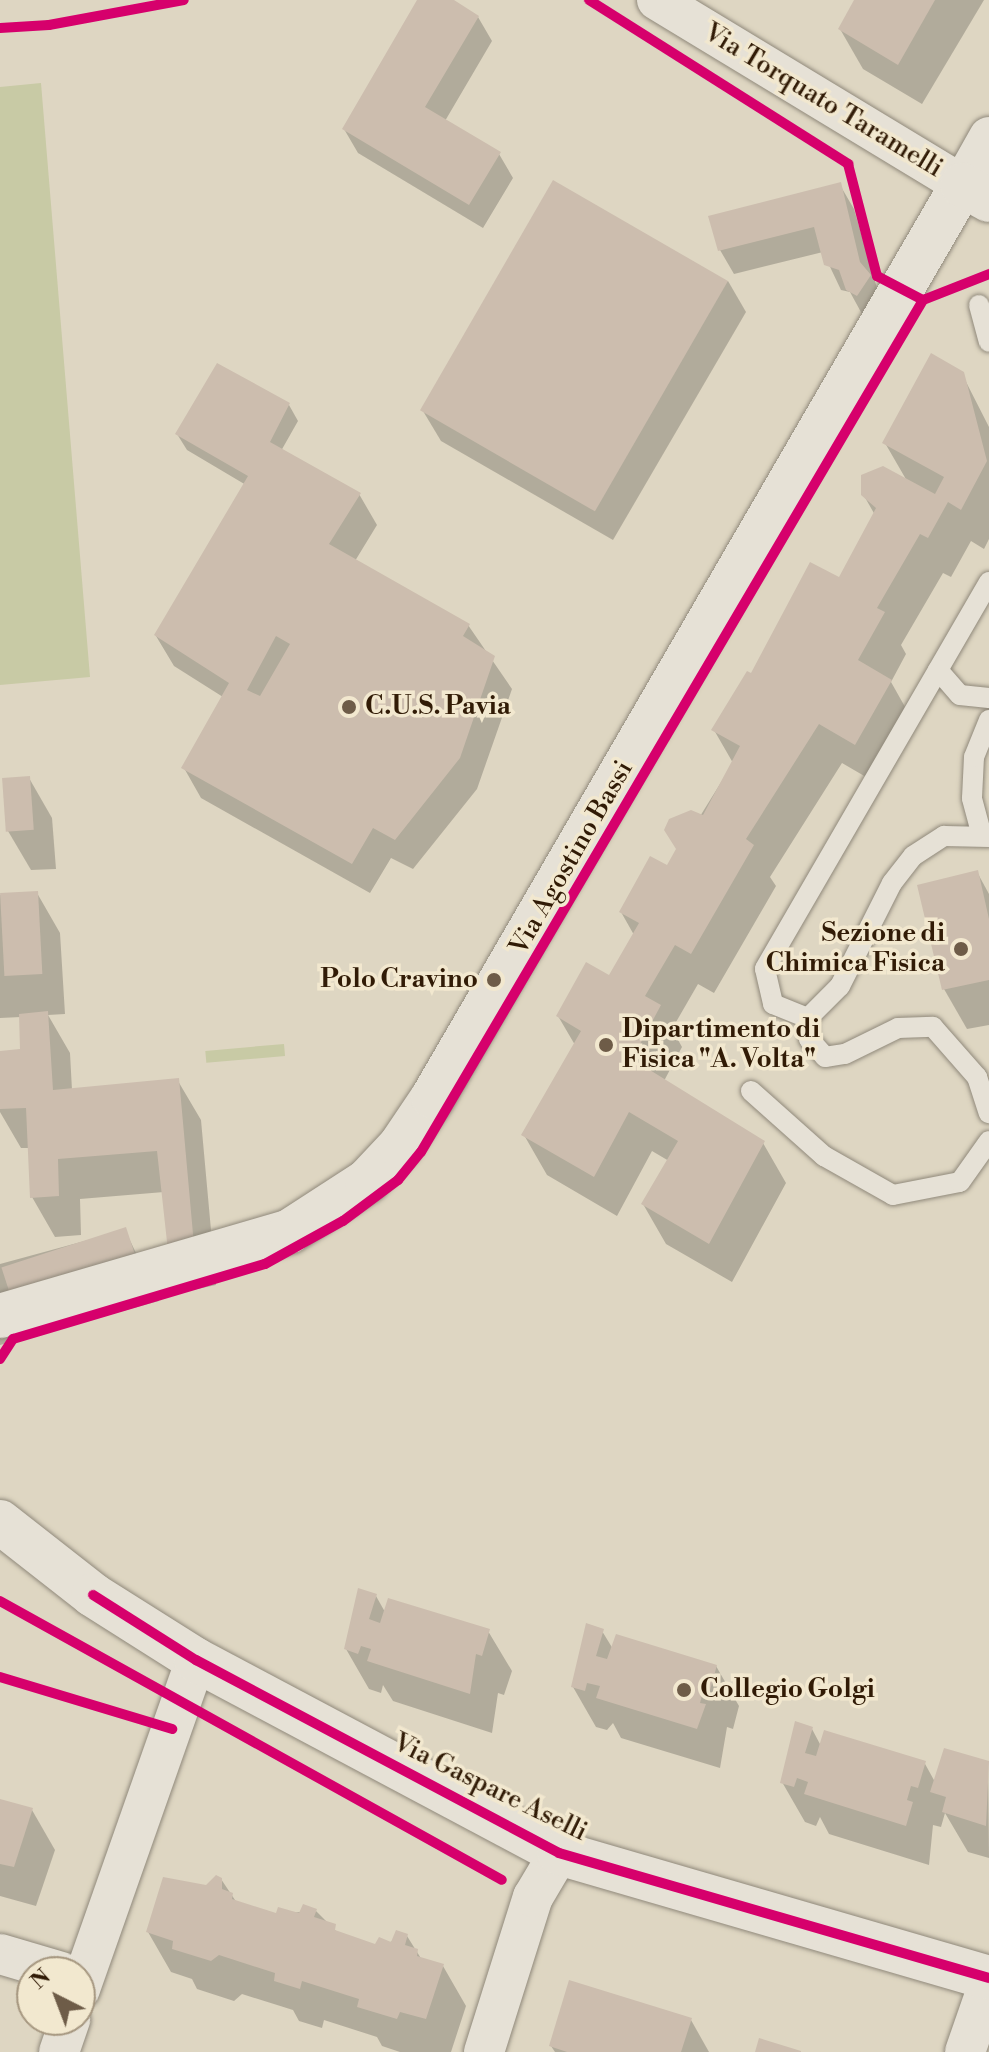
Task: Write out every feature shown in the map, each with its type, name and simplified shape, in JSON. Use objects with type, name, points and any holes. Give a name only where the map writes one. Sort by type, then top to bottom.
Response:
[{"type":"main road","name":"Via Agostino Bassi","points":[[10,1315],[228,1253],[290,1231],[367,1181],[400,1146],[433,1097],[976,192]]},
{"type":"main road","name":"Via Gaspare Aselli","points":[[0,1522],[93,1595],[196,1660],[559,1853],[989,1981]]},
{"type":"main road","name":"Via Gaspare Aselli","points":[[0,1550],[93,1595]]},
{"type":"street","name":"Via Torquato Taramelli","points":[[657,0],[976,192]]},
{"type":"street","points":[[976,192],[989,137]]},
{"type":"street","points":[[85,1956],[196,1660]]},
{"type":"street","points":[[484,2052],[533,1897],[559,1853]]},
{"type":"street","points":[[965,2052],[989,1981]]},
{"type":"lane","points":[[979,305],[989,342]]},
{"type":"lane","points":[[808,1018],[773,1004],[765,969],[989,582]]},
{"type":"lane","points":[[938,670],[960,695],[989,698]]},
{"type":"lane","points":[[989,720],[974,757],[972,798],[985,836],[944,836],[913,856],[892,883],[840,986],[808,1018],[809,1039],[825,1057],[845,1054],[898,1028],[933,1027],[977,1077],[989,1113]]},
{"type":"lane","points":[[751,1091],[824,1156],[893,1195],[960,1182],[989,1141]]},
{"type":"green space","points":[[41,83],[90,677],[0,685],[0,87]]},
{"type":"green space","points":[[284,1044],[285,1056],[206,1063],[205,1051]]},
{"type":"building","points":[[417,0],[454,0],[479,16],[425,107],[501,152],[469,205],[342,129]]},
{"type":"building","points":[[854,0],[935,0],[898,65],[838,29]]},
{"type":"building","points":[[553,180],[728,281],[595,511],[420,410]]},
{"type":"building","points":[[841,182],[860,262],[871,275],[857,296],[846,290],[839,270],[824,265],[814,227],[718,251],[708,216]]},
{"type":"building","points":[[931,353],[964,372],[987,461],[961,510],[948,502],[928,538],[920,534],[877,608],[885,612],[858,660],[892,680],[855,745],[819,724],[746,839],[754,845],[691,954],[675,945],[645,996],[661,1005],[632,1059],[765,1141],[709,1244],[641,1204],[678,1141],[629,1112],[594,1177],[521,1135],[581,1031],[556,1016],[586,962],[609,975],[639,923],[619,912],[650,856],[667,865],[676,849],[664,830],[669,819],[691,810],[703,815],[740,746],[711,730],[747,671],[751,673],[810,562],[839,577],[876,508],[861,495],[861,475],[883,466],[935,494],[944,477],[882,443]]},
{"type":"building","points":[[217,363],[290,403],[270,442],[361,493],[329,544],[470,624],[463,636],[495,656],[460,758],[395,840],[373,828],[352,864],[181,768],[229,683],[154,635],[248,476],[175,434]],"holes":[[[276,636],[290,644],[260,696],[247,690]]]},
{"type":"building","points":[[30,776],[34,830],[6,832],[2,778]]},
{"type":"building","name":"Sezione di Chimica Fisica","points":[[978,870],[989,919],[989,980],[942,990],[917,885]]},
{"type":"building","points":[[38,891],[42,974],[4,976],[0,893]]},
{"type":"building","points":[[48,1011],[53,1090],[179,1078],[194,1245],[168,1251],[157,1151],[58,1159],[59,1196],[30,1198],[26,1108],[0,1109],[0,1051],[20,1049],[19,1014]]},
{"type":"building","points":[[126,1227],[137,1261],[13,1302],[1,1267]]},
{"type":"building","points":[[358,1588],[377,1594],[369,1619],[380,1623],[388,1598],[490,1629],[482,1656],[476,1654],[470,1694],[367,1661],[371,1649],[361,1646],[358,1654],[344,1649]]},
{"type":"building","points":[[586,1623],[604,1629],[596,1656],[607,1659],[616,1634],[717,1665],[710,1690],[704,1688],[700,1703],[706,1704],[697,1729],[596,1698],[600,1686],[587,1683],[585,1691],[571,1687]]},
{"type":"building","points":[[795,1721],[813,1727],[805,1753],[816,1756],[824,1730],[926,1761],[918,1788],[911,1786],[907,1800],[913,1802],[906,1826],[804,1794],[808,1782],[797,1778],[794,1787],[780,1783]]},
{"type":"building","points":[[944,1748],[989,1761],[986,1826],[942,1812],[946,1797],[930,1792]]},
{"type":"building","points":[[0,1799],[33,1808],[14,1867],[0,1864]]},
{"type":"building","points":[[216,1875],[222,1878],[222,1889],[233,1893],[232,1899],[276,1913],[278,1907],[299,1913],[303,1904],[317,1909],[314,1917],[336,1924],[335,1930],[375,1944],[379,1937],[391,1942],[396,1930],[408,1934],[405,1945],[418,1949],[417,1956],[444,1964],[426,2019],[400,2012],[397,2019],[357,2007],[359,1999],[302,1981],[300,1989],[274,1981],[275,1973],[219,1955],[211,1961],[172,1949],[173,1941],[146,1932],[163,1877],[206,1885]]},
{"type":"building","points":[[569,1980],[692,2018],[681,2052],[567,2052],[549,2046]]},
{"type":"building","points":[[759,2038],[801,2051],[801,2052],[755,2052]]},
{"type":"cycle path","points":[[0,28],[49,25],[184,0]]},
{"type":"cycle path","points":[[589,0],[848,164],[877,276],[923,300]]},
{"type":"cycle path","points":[[0,1359],[13,1339],[265,1264],[343,1221],[398,1180],[421,1152],[923,300],[989,274]]},
{"type":"cycle path","points":[[93,1595],[196,1660],[559,1853],[989,1978]]},
{"type":"cycle path","points":[[0,1601],[502,1880]]},
{"type":"cycle path","points":[[0,1677],[172,1729]]},
{"type":"place","name":"C.U.S. Pavia","points":[[349,707]]},
{"type":"place","name":"Sezione di Chimica Fisica","points":[[961,949]]},
{"type":"place","name":"Polo Cravino","points":[[494,980]]},
{"type":"place","name":"Dipartimento di Fisica \"A. Volta\"","points":[[606,1045]]},
{"type":"place","name":"Collegio Golgi","points":[[684,1690]]}]
